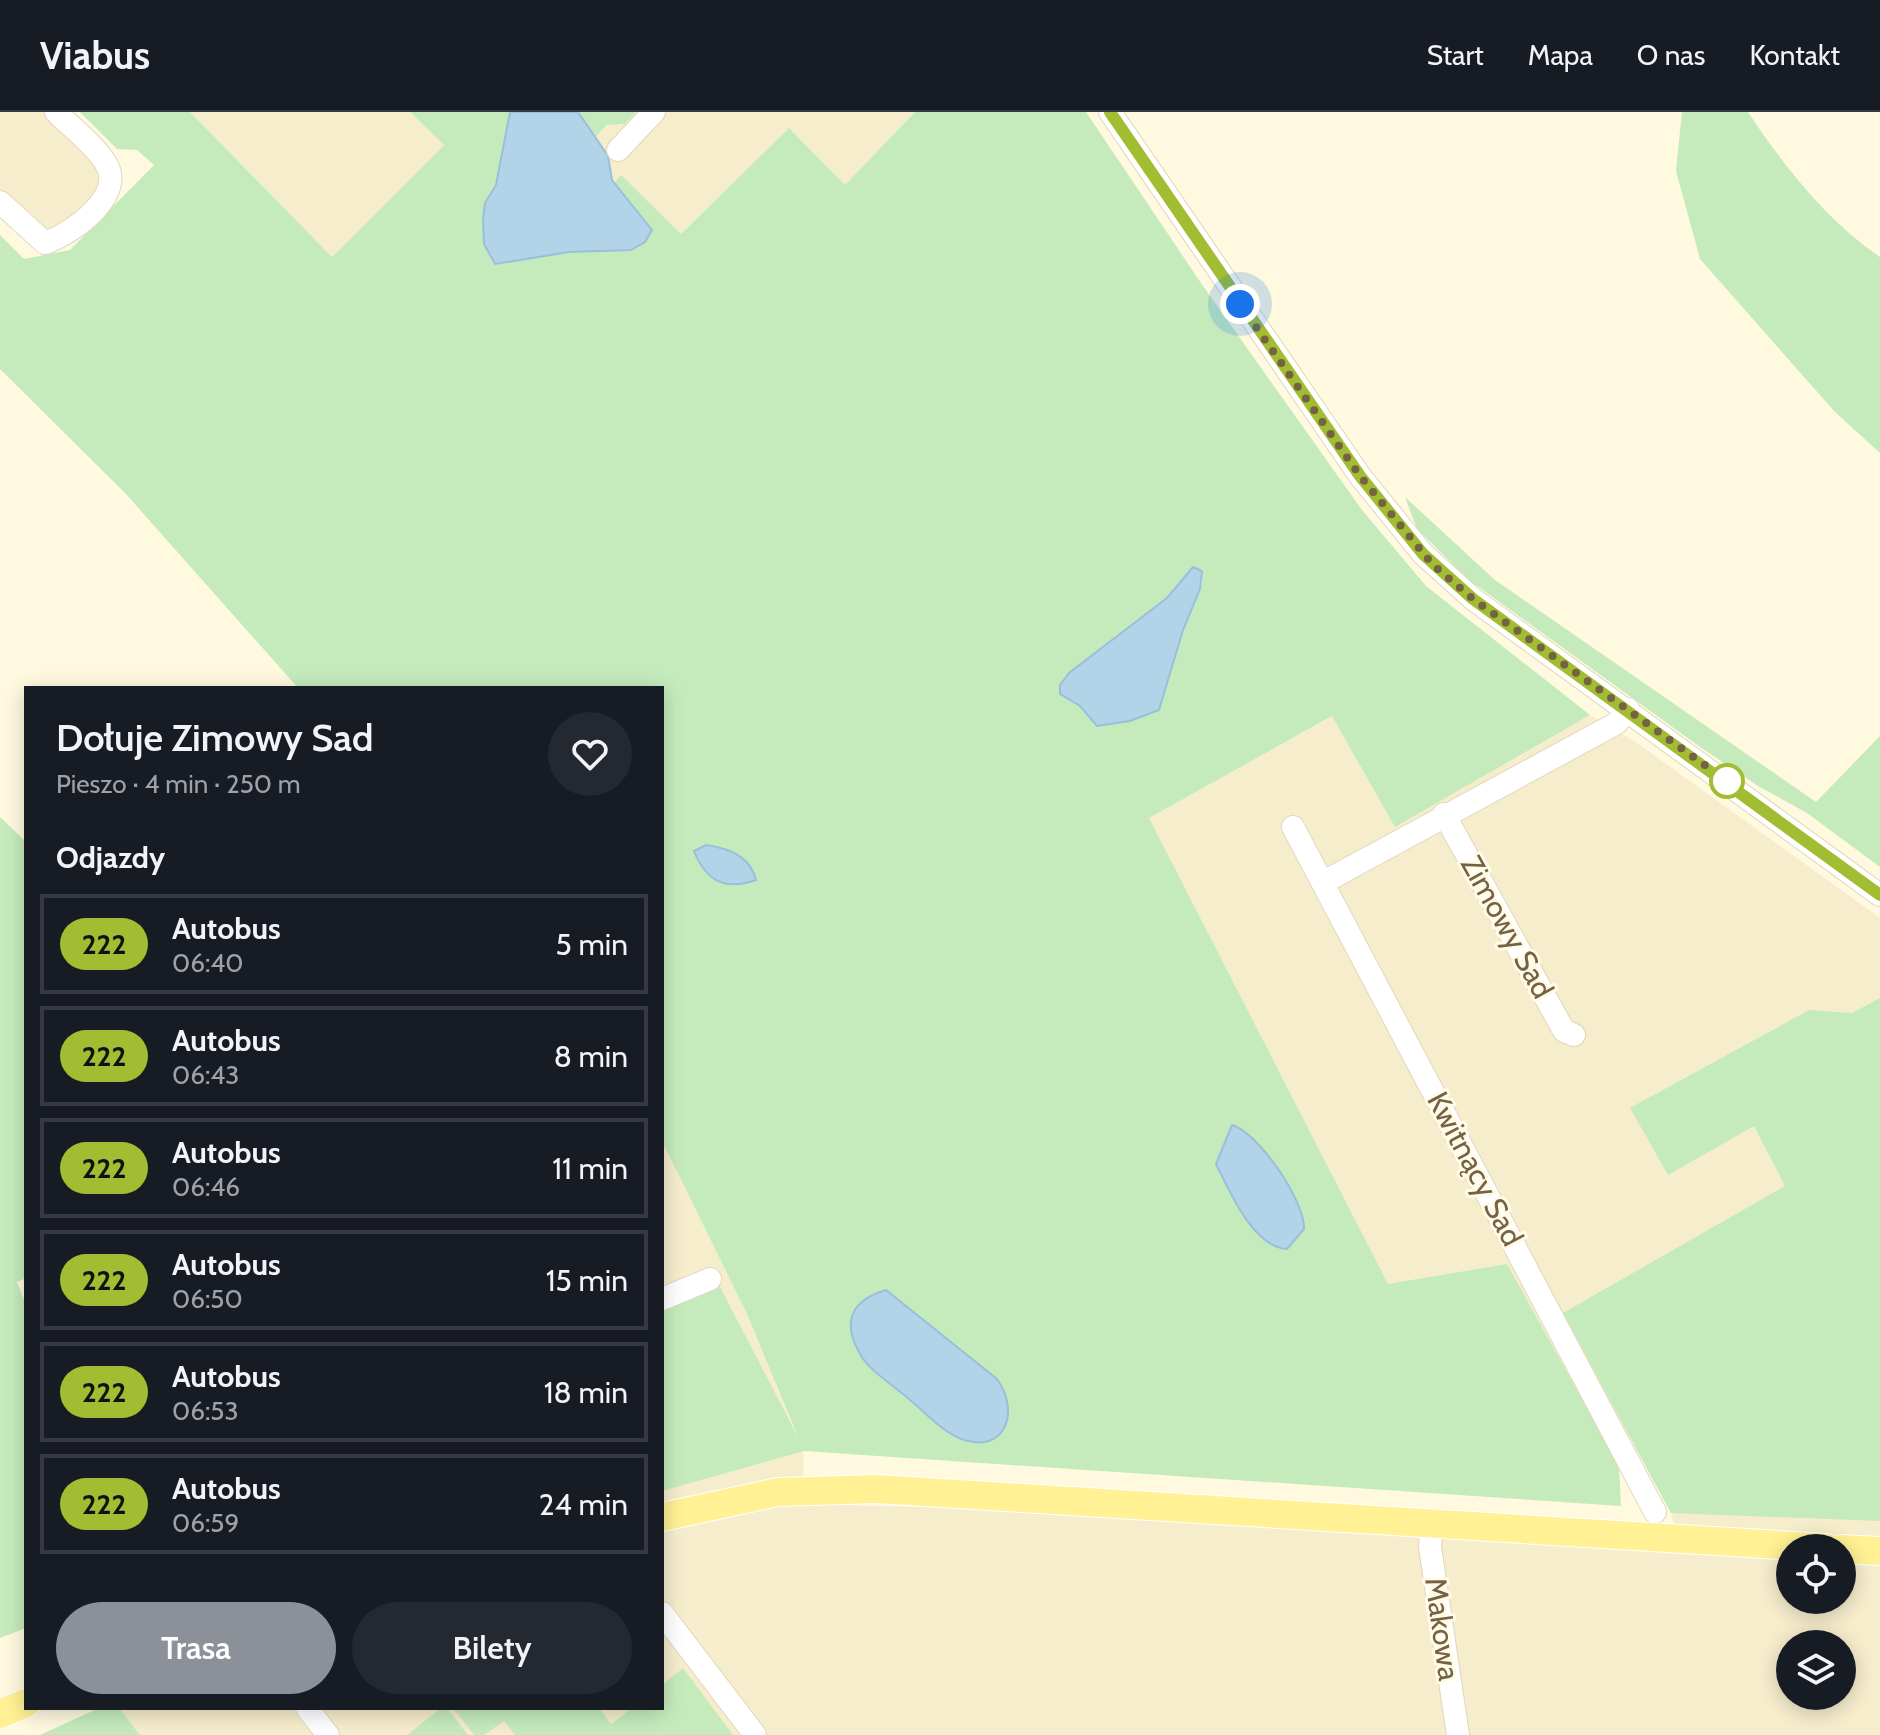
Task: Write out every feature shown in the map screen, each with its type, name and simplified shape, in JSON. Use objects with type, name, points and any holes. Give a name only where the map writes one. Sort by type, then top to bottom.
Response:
[{"type":"main road","points":[[664,1517],[778,1492],[877,1489],[1776,1545]]},
{"type":"main road","points":[[1856,1550],[1880,1551]]},
{"type":"main road","points":[[0,1714],[24,1704]]},
{"type":"street","points":[[0,202],[45,243],[77,226],[101,204],[111,179],[107,163],[56,112]]},
{"type":"street","points":[[618,150],[654,112]]},
{"type":"street","points":[[1110,112],[1377,499],[1433,565],[1487,608],[1880,895]]},
{"type":"street","points":[[1324,882],[1444,814],[1617,723],[1628,709]]},
{"type":"street","name":"Zimowy Sad","points":[[1444,814],[1564,1031],[1574,1035]]},
{"type":"street","name":"Kwitnący Sad","points":[[1293,827],[1655,1512]]},
{"type":"street","points":[[664,1298],[710,1279]]},
{"type":"street","name":"Makowa","points":[[1432,1523],[1430,1547],[1458,1735]]},
{"type":"street","points":[[664,1616],[755,1735]]},
{"type":"street","points":[[309,1710],[328,1735]]},
{"type":"shaded area","points":[[0,112],[47,112],[102,166],[102,185],[55,233],[37,231],[0,196]]},
{"type":"shaded area","points":[[190,112],[410,112],[444,145],[332,257]]},
{"type":"shaded area","points":[[636,112],[915,112],[845,185],[789,128],[681,234],[621,176],[611,185],[578,155],[608,125],[625,124]]},
{"type":"shaded area","points":[[1590,715],[1637,743],[1880,918],[1880,1735],[140,1735],[121,1710],[664,1710],[664,1145],[746,1312],[803,1451],[804,1504],[1049,1510],[1679,1542],[1671,1513],[1630,1438],[1608,1447],[1388,1285],[1148,817],[1333,716],[1396,826]]},
{"type":"green space","points":[[80,112],[190,112],[332,257],[444,145],[410,112],[636,112],[625,124],[607,125],[579,155],[612,185],[621,175],[681,234],[789,128],[845,185],[915,112],[1086,112],[1203,286],[1362,510],[1426,586],[1590,715],[1395,827],[1332,716],[1149,818],[1388,1284],[1507,1264],[1619,1466],[1621,1506],[804,1451],[664,1490],[664,1308],[719,1285],[798,1437],[746,1312],[664,1145],[664,686],[296,686],[126,494],[0,369],[0,235],[24,259],[70,250],[154,165],[137,150],[117,149]]},
{"type":"green space","points":[[1682,112],[1748,112],[1807,191],[1842,227],[1880,257],[1880,453],[1835,412],[1700,259],[1676,171]]},
{"type":"green space","points":[[1405,497],[1495,580],[1816,802],[1880,736],[1880,867],[1807,813],[1758,786],[1700,747],[1469,580],[1417,529]]},
{"type":"green space","points":[[0,817],[24,840],[24,1279],[17,1282],[24,1300],[24,1629],[0,1638]]},
{"type":"green space","points":[[1880,998],[1880,1521],[1671,1513],[1563,1313],[1785,1186],[1754,1126],[1668,1175],[1630,1108],[1809,1010],[1852,1013]]},
{"type":"green space","points":[[683,1668],[733,1735],[515,1735],[504,1721],[484,1735],[474,1735],[455,1710],[600,1710],[611,1724],[629,1710],[664,1710],[664,1683]]},
{"type":"green space","points":[[95,1710],[121,1710],[140,1735],[40,1735]]},
{"type":"green space","points":[[438,1710],[449,1710],[468,1735],[407,1735]]},
{"type":"water","points":[[510,112],[578,112],[608,156],[612,180],[652,230],[645,242],[631,250],[569,252],[495,264],[484,244],[483,220],[485,203],[496,185]]},
{"type":"water","points":[[1193,567],[1202,571],[1200,589],[1183,630],[1159,710],[1130,721],[1097,726],[1080,706],[1060,694],[1060,685],[1069,673],[1167,598]]},
{"type":"water","points":[[706,845],[737,855],[749,865],[756,880],[735,884],[718,881],[704,870],[694,851]]},
{"type":"water","points":[[1232,1125],[1267,1154],[1297,1202],[1304,1229],[1287,1249],[1275,1246],[1253,1229],[1216,1164]]},
{"type":"water","points":[[886,1290],[997,1379],[1004,1391],[1008,1416],[999,1435],[978,1442],[956,1437],[864,1361],[851,1331],[853,1313],[865,1300]]},
{"type":"bus line","name":"222","points":[[1110,112],[1360,476],[1401,530],[1433,565],[1473,599],[1711,769],[1880,895]]},
{"type":"route","points":[[1240,304],[1360,476],[1401,530],[1433,565],[1473,599],[1727,781]]}]
